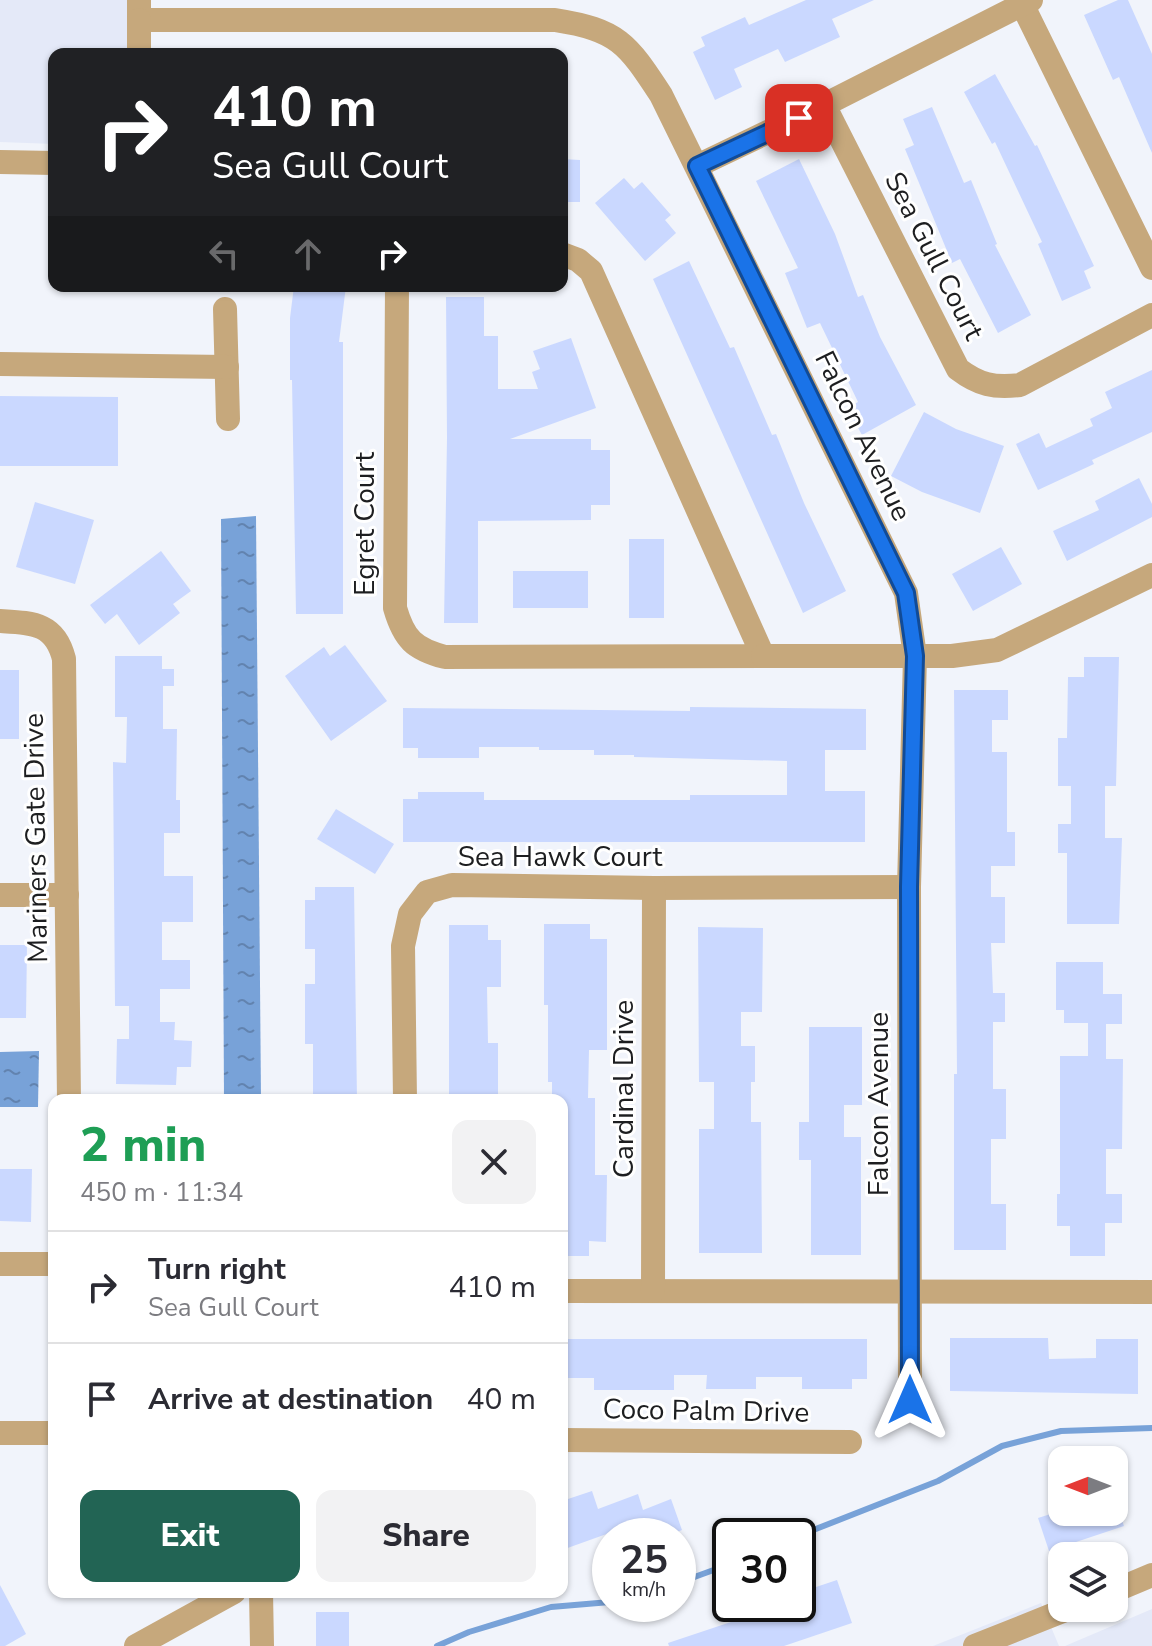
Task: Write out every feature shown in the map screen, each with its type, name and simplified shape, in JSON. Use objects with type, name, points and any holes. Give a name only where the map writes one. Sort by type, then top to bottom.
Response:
[{"type":"street","points":[[697,166],[1026,2],[1152,268]]},
{"type":"street","points":[[139,10],[139,48]]},
{"type":"street","name":"Falcon Avenue","points":[[139,10],[555,20],[587,25],[618,39],[641,65],[661,95],[906,593],[915,656],[909,887],[910,1400]]},
{"type":"street","name":"Sea Gull Court","points":[[824,105],[958,369],[973,380],[996,388],[1020,385],[1152,315]]},
{"type":"street","points":[[0,162],[48,163]]},
{"type":"street","points":[[568,256],[591,271],[763,656]]},
{"type":"street","name":"Egret Court","points":[[397,292],[395,608],[407,638],[426,652],[445,657],[952,656],[997,650],[1152,575]]},
{"type":"street","points":[[225,309],[228,419]]},
{"type":"street","points":[[0,364],[227,367]]},
{"type":"street","name":"Mariners Gate Drive","points":[[0,621],[28,622],[47,630],[58,642],[64,659],[69,1094]]},
{"type":"street","name":"Sea Hawk Court","points":[[405,1094],[403,946],[410,914],[427,892],[452,885],[909,887]]},
{"type":"street","name":"Cardinal Drive","points":[[653,1291],[654,888]]},
{"type":"street","points":[[0,895],[67,895]]},
{"type":"street","points":[[0,1264],[48,1264]]},
{"type":"street","points":[[568,1291],[1152,1292]]},
{"type":"street","points":[[0,1433],[48,1433]]},
{"type":"street","name":"Coco Palm Drive","points":[[568,1440],[850,1442]]},
{"type":"street","points":[[1128,1585],[1152,1575]]},
{"type":"street","points":[[136,1646],[223,1598]]},
{"type":"street","points":[[261,1598],[262,1646]]},
{"type":"street","points":[[975,1646],[1048,1617]]},
{"type":"shaded area","points":[[0,0],[145,0],[145,48],[48,48],[48,144],[0,142]]},
{"type":"shaded area","points":[[1041,1603],[1059,1646],[933,1646]]},
{"type":"shaded area","points":[[1152,1609],[1152,1646],[1065,1646],[1128,1622],[1128,1619]]},
{"type":"water","points":[[256,516],[261,1094],[224,1094],[221,519]]},
{"type":"water","points":[[39,1051],[38,1107],[0,1107],[0,1052]]},
{"type":"building","points":[[806,0],[874,0],[832,19],[840,37],[785,62],[778,49],[734,69],[742,87],[715,100],[693,52],[705,46],[701,37],[745,17],[749,25]]},
{"type":"building","points":[[1118,0],[1128,0],[1152,54],[1152,153],[1119,77],[1113,80],[1084,15]]},
{"type":"building","points":[[995,74],[1037,145],[1094,266],[1084,271],[1091,288],[1062,301],[1038,244],[1042,242],[995,142],[992,144],[964,92]]},
{"type":"building","points":[[932,107],[964,183],[971,180],[995,245],[1031,315],[998,333],[960,259],[952,263],[905,149],[914,145],[903,119]]},
{"type":"building","points":[[568,159],[580,160],[580,202],[568,202]]},
{"type":"building","points":[[799,159],[835,234],[858,297],[863,295],[880,337],[916,405],[862,435],[847,408],[858,402],[820,323],[807,328],[785,273],[798,268],[756,181]]},
{"type":"building","points":[[624,178],[634,189],[642,182],[671,215],[665,220],[676,233],[645,261],[595,203]]},
{"type":"building","points":[[689,261],[730,348],[734,347],[772,435],[776,434],[804,503],[846,591],[803,613],[653,279]]},
{"type":"building","points":[[293,292],[345,292],[339,342],[343,342],[343,614],[296,614],[290,318]]},
{"type":"building","points":[[446,297],[484,297],[484,336],[498,336],[498,389],[538,389],[532,372],[540,369],[533,351],[571,338],[596,408],[510,439],[591,439],[591,450],[610,450],[610,505],[591,505],[591,520],[478,521],[478,623],[444,623]]},
{"type":"building","points":[[1152,370],[1152,432],[1038,490],[1016,444],[1039,433],[1046,448],[1093,426],[1090,419],[1112,408],[1105,392]]},
{"type":"building","points":[[0,396],[118,397],[118,466],[0,466]]},
{"type":"building","points":[[924,412],[956,429],[1004,446],[980,513],[922,492],[891,476]]},
{"type":"building","points":[[1139,478],[1152,504],[1152,517],[1067,561],[1053,531],[1099,510],[1095,501]]},
{"type":"building","points":[[35,502],[94,520],[75,584],[16,567]]},
{"type":"building","points":[[629,539],[664,539],[664,618],[629,618]]},
{"type":"building","points":[[1001,547],[1022,584],[973,611],[952,574]]},
{"type":"building","points":[[161,551],[191,591],[173,604],[180,613],[139,645],[117,614],[105,624],[90,605]]},
{"type":"building","points":[[513,571],[588,571],[588,608],[513,608]]},
{"type":"building","points":[[345,645],[387,701],[331,741],[285,676],[324,647],[330,656]]},
{"type":"building","points":[[115,656],[162,656],[162,669],[174,669],[174,686],[163,686],[163,729],[177,729],[176,800],[180,800],[180,833],[164,833],[164,876],[193,876],[193,922],[162,922],[162,960],[190,960],[190,989],[160,989],[160,1022],[175,1022],[174,1040],[192,1041],[191,1067],[177,1067],[176,1085],[116,1084],[117,1039],[129,1039],[129,1006],[115,1006],[113,762],[126,763],[127,717],[115,717]]},
{"type":"building","points":[[1084,657],[1119,657],[1116,786],[1105,786],[1105,838],[1122,838],[1119,924],[1067,924],[1067,853],[1058,853],[1058,824],[1071,824],[1071,786],[1058,786],[1058,738],[1067,738],[1068,677],[1084,677]]},
{"type":"building","points":[[0,670],[19,670],[19,739],[0,739]]},
{"type":"building","points":[[954,690],[1008,690],[1008,720],[992,720],[992,752],[1007,752],[1007,832],[1015,832],[1015,866],[991,866],[991,897],[1005,897],[1005,943],[991,943],[993,993],[1005,993],[1005,1022],[993,1022],[993,1089],[1006,1089],[1006,1139],[991,1139],[991,1204],[1006,1204],[1006,1250],[954,1250],[954,1074],[957,1074]]},
{"type":"building","points":[[690,707],[866,709],[866,750],[825,750],[825,791],[865,791],[865,842],[403,842],[403,799],[418,799],[418,792],[484,792],[484,800],[690,800],[690,795],[787,795],[787,761],[594,755],[594,750],[539,750],[539,747],[479,747],[479,758],[418,758],[418,748],[403,748],[403,708],[690,711]]},
{"type":"building","points":[[336,809],[394,844],[375,874],[317,839]]},
{"type":"building","points":[[315,887],[354,887],[357,1094],[313,1094],[313,1044],[305,1044],[305,984],[315,984],[315,949],[305,949],[305,900],[315,900]]},
{"type":"building","points":[[544,924],[590,924],[590,939],[607,939],[607,1050],[589,1050],[588,1098],[595,1098],[595,1175],[607,1175],[606,1242],[589,1241],[589,1256],[568,1256],[568,1094],[552,1094],[552,1082],[548,1082],[548,1005],[544,1005]]},
{"type":"building","points":[[449,925],[488,925],[488,940],[501,940],[501,987],[487,987],[488,1043],[498,1043],[498,1094],[449,1094]]},
{"type":"building","points":[[698,927],[763,928],[762,1012],[741,1012],[741,1046],[755,1046],[751,1122],[761,1122],[762,1253],[699,1253],[699,1129],[714,1129],[714,1082],[699,1082]]},
{"type":"building","points":[[0,945],[27,945],[26,1018],[0,1018]]},
{"type":"building","points":[[1056,962],[1103,962],[1103,994],[1122,994],[1122,1024],[1106,1024],[1106,1059],[1123,1059],[1122,1149],[1106,1149],[1106,1194],[1122,1194],[1122,1223],[1105,1223],[1105,1256],[1070,1256],[1070,1226],[1057,1226],[1057,1194],[1060,1194],[1060,1056],[1088,1056],[1088,1023],[1064,1023],[1064,1010],[1056,1010]]},
{"type":"building","points":[[809,1027],[862,1027],[862,1105],[844,1105],[844,1137],[861,1137],[861,1255],[811,1255],[811,1160],[799,1160],[799,1122],[809,1122]]},
{"type":"building","points":[[0,1169],[32,1169],[31,1222],[0,1221]]},
{"type":"building","points":[[950,1338],[1048,1338],[1049,1359],[1096,1358],[1096,1339],[1138,1339],[1138,1394],[950,1391]]},
{"type":"building","points":[[568,1339],[867,1339],[867,1379],[852,1379],[852,1389],[802,1389],[802,1377],[756,1377],[756,1389],[706,1389],[707,1375],[674,1375],[674,1390],[594,1390],[594,1378],[568,1378]]},
{"type":"building","points":[[592,1491],[598,1509],[638,1494],[643,1510],[671,1499],[678,1518],[592,1518],[592,1539],[568,1548],[568,1499]]},
{"type":"building","points":[[1048,1515],[1048,1526],[1124,1526],[1076,1542],[1048,1542],[1048,1548],[1038,1518]]},
{"type":"building","points":[[837,1580],[852,1623],[784,1646],[669,1646],[668,1643],[731,1622],[816,1622],[816,1587]]},
{"type":"building","points":[[0,1585],[26,1634],[5,1646],[0,1646]]},
{"type":"building","points":[[316,1612],[349,1612],[349,1646],[316,1646]]},
{"type":"waterway","points":[[816,1529],[938,1481],[1002,1446],[1061,1431],[1152,1428]]},
{"type":"waterway","points":[[696,1576],[712,1571]]},
{"type":"waterway","points":[[437,1646],[469,1632],[551,1607],[592,1604]]},
{"type":"route","points":[[799,118],[697,166],[906,593],[915,656],[909,887],[910,1400]]}]
